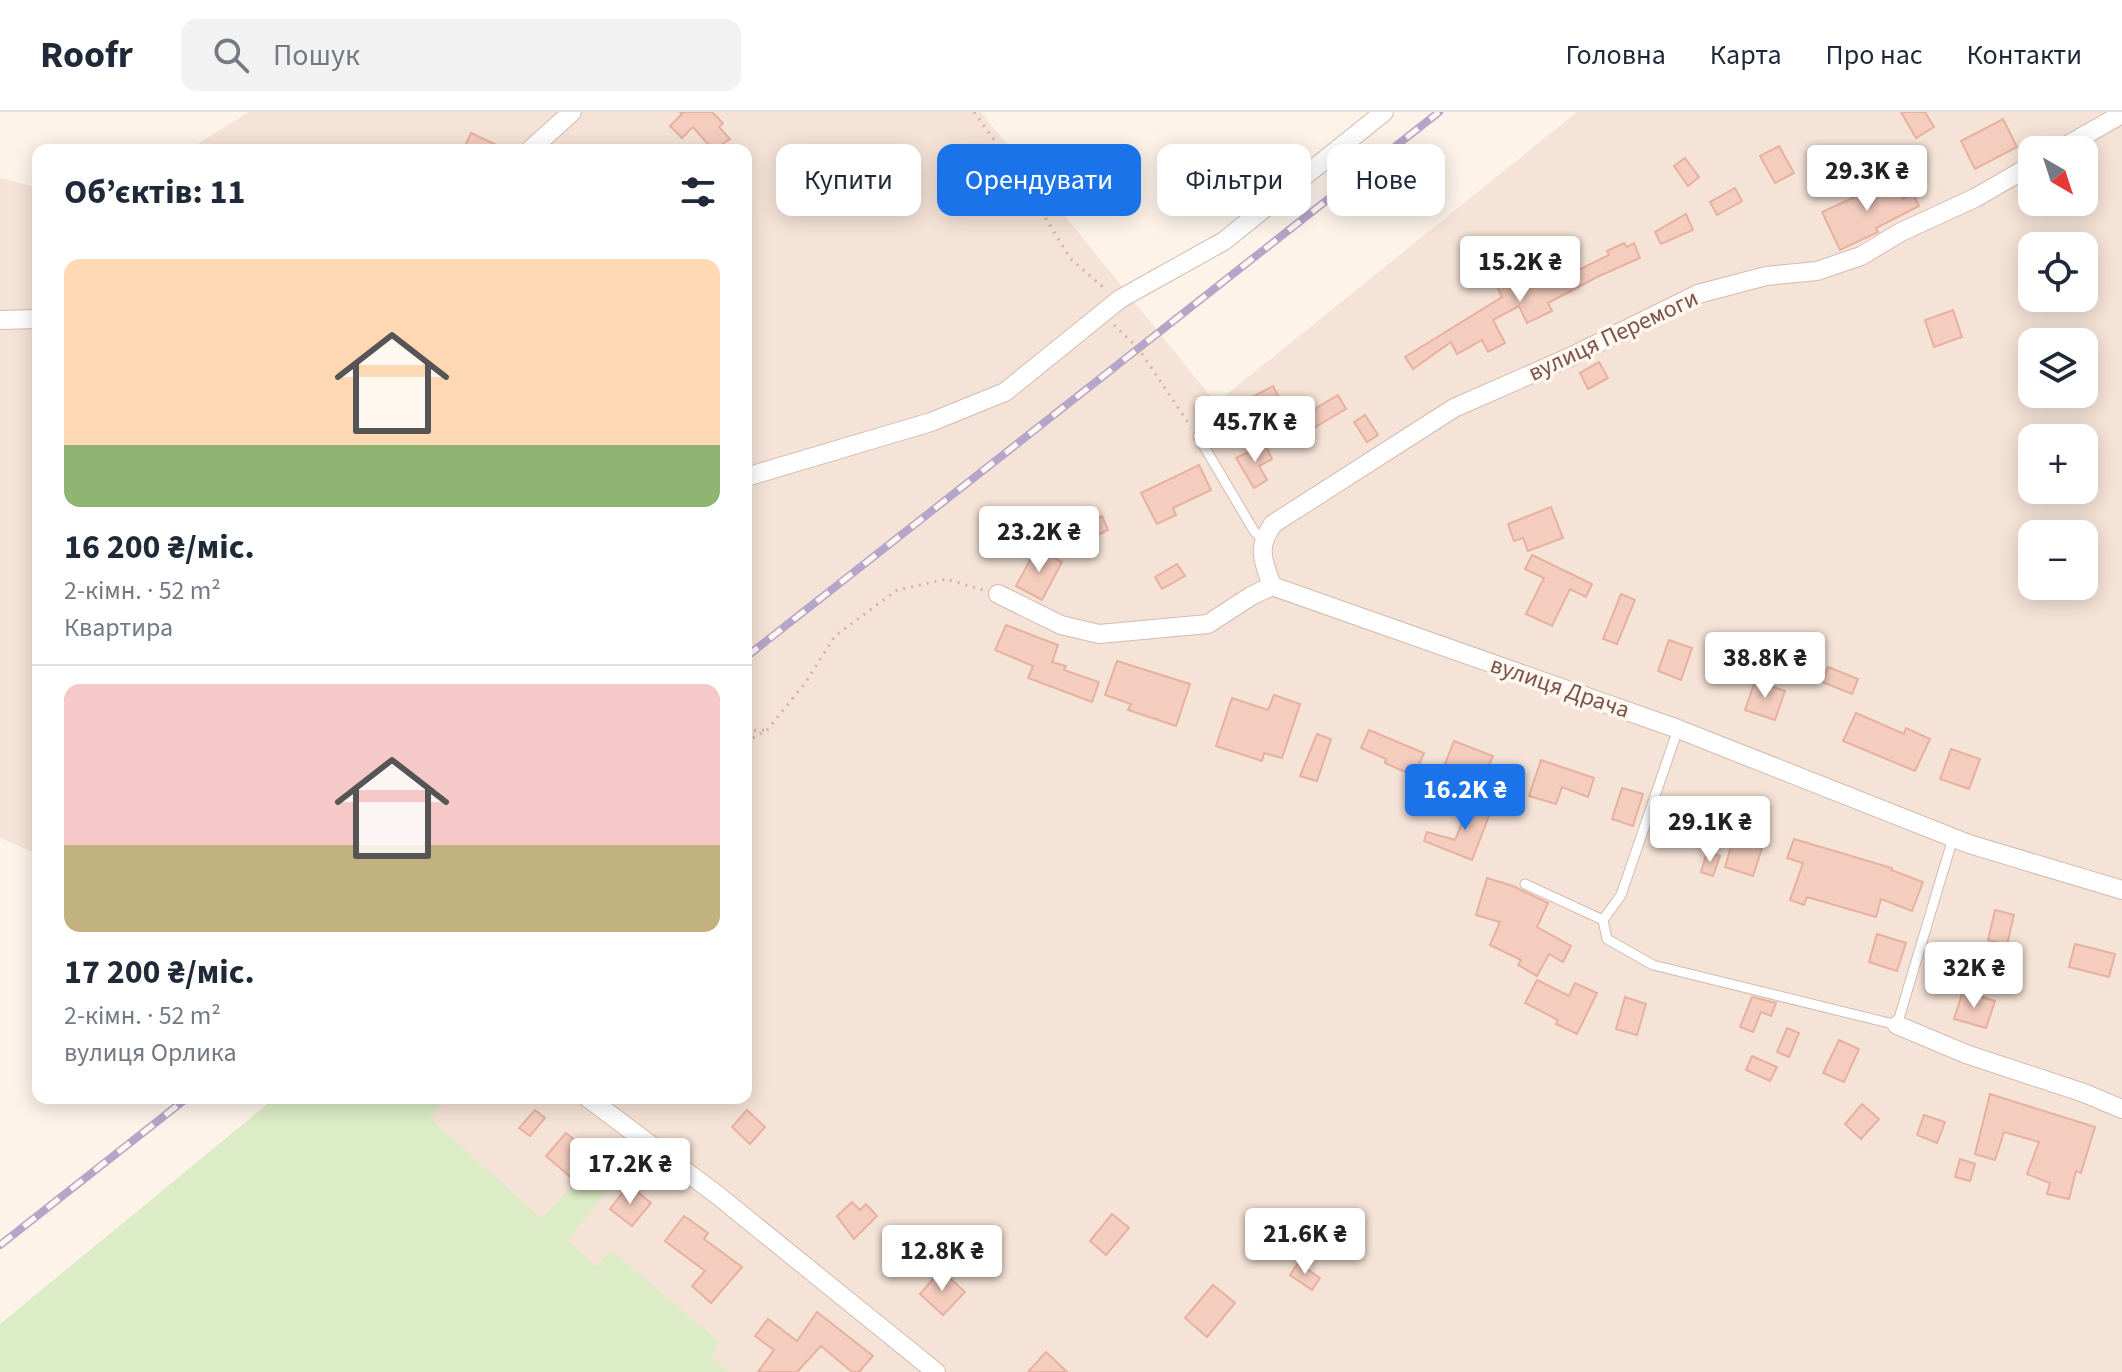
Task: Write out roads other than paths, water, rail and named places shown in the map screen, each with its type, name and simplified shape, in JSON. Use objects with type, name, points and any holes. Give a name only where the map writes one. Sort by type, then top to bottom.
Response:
[{"type":"street","points":[[537,144],[572,112]]},
{"type":"street","points":[[752,475],[931,422],[1005,392],[1115,304],[1224,241],[1384,112]]},
{"type":"street","points":[[2084,136],[2122,114]]},
{"type":"street","name":"вулиця Перемоги","points":[[1262,539],[1273,524],[1454,408],[1570,357],[1698,294],[1766,276],[1817,271],[1861,256],[1901,232],[1975,198],[2018,173]]},
{"type":"street","points":[[0,320],[32,319]]},
{"type":"street","points":[[998,594],[1061,625],[1099,634],[1208,624],[1272,586],[1262,552],[1262,539]]},
{"type":"street","name":"вулиця Драча","points":[[1272,586],[1678,729],[1953,838],[2122,890]]},
{"type":"street","points":[[1897,1025],[1966,1054],[2084,1093],[2122,1109]]},
{"type":"street","points":[[596,1104],[716,1194],[936,1372]]},
{"type":"lane","points":[[1198,436],[1254,531],[1262,539]]},
{"type":"lane","points":[[1678,729],[1621,895],[1603,920],[1607,939],[1653,965],[1897,1025],[1953,838]]},
{"type":"lane","points":[[1525,884],[1603,920]]},
{"type":"railway","points":[[752,652],[1439,112]]},
{"type":"railway","points":[[0,1245],[179,1104]]}]
